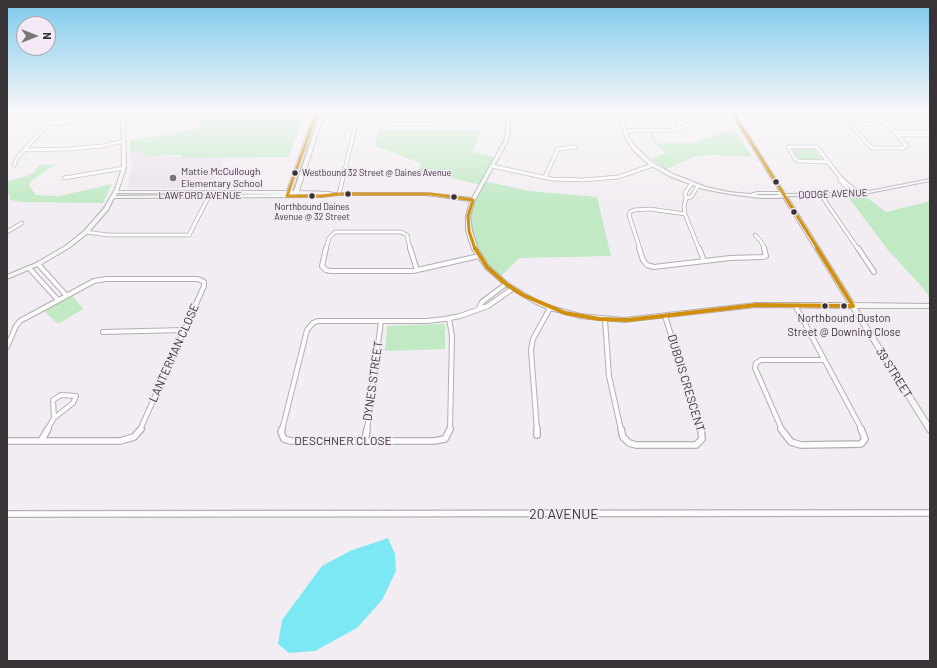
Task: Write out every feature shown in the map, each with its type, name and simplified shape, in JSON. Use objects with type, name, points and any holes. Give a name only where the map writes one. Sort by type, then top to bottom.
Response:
[{"type":"street","points":[[14,165],[17,158],[31,143]]},
{"type":"street","points":[[24,150],[56,150],[108,143]]},
{"type":"street","points":[[7,277],[38,264],[67,247],[86,232],[101,215],[115,194],[124,168],[124,143]]},
{"type":"street","points":[[288,194],[306,143]]},
{"type":"street","points":[[296,194],[313,143]]},
{"type":"street","points":[[339,194],[352,143]]},
{"type":"street","points":[[505,143],[473,200],[468,216],[469,231],[472,243],[478,256],[487,267],[506,284],[530,299],[550,308],[580,316],[605,320],[628,320],[756,305],[930,306]]},
{"type":"street","name":"DODGE AVENUE","points":[[632,143],[635,149],[653,165],[691,184],[729,193],[752,195],[760,198],[780,198],[783,195],[859,194],[930,180]]},
{"type":"street","name":"39 STREET","points":[[751,143],[930,430]]},
{"type":"street","points":[[868,143],[872,148],[879,149],[906,146],[905,143]]},
{"type":"street","points":[[828,162],[799,161],[795,159],[788,147],[814,146],[819,150],[840,177],[840,180],[853,194]]},
{"type":"street","points":[[545,177],[558,149],[576,147]]},
{"type":"street","points":[[492,166],[545,177],[573,180],[598,180],[624,175],[653,165]]},
{"type":"street","points":[[64,178],[124,168]]},
{"type":"street","points":[[840,177],[846,180],[859,194]]},
{"type":"street","points":[[691,184],[685,193],[685,214],[704,261]]},
{"type":"street","points":[[686,198],[691,196],[698,186]]},
{"type":"street","name":"LAWFORD AVENUE","points":[[115,194],[296,194],[321,196],[339,194],[431,194],[473,200]]},
{"type":"street","points":[[86,232],[113,235],[190,235],[210,194]]},
{"type":"street","points":[[821,195],[874,272]]},
{"type":"street","points":[[685,214],[650,209],[634,210],[630,212],[629,215],[643,260],[647,265],[654,267],[704,261],[764,257],[766,254],[765,250],[760,240],[755,235]]},
{"type":"street","points":[[7,232],[22,223]]},
{"type":"street","points":[[416,270],[407,235],[401,232],[335,232],[329,238],[322,266],[326,270],[331,271],[416,270],[478,256]]},
{"type":"street","points":[[38,264],[66,295]]},
{"type":"street","points":[[29,268],[58,300]]},
{"type":"street","name":"LANTERMAN CLOSE","points":[[7,347],[20,320],[90,282],[99,280],[201,280],[204,282],[204,286],[140,430],[134,437],[120,441],[7,441]]},
{"type":"street","name":"DESCHNER CLOSE","points":[[479,308],[482,302],[506,284]]},
{"type":"street","name":"DESCHNER CLOSE","points":[[449,319],[452,347],[450,430],[445,439],[434,441],[289,441],[284,439],[281,432],[306,330],[310,324],[318,321],[434,321],[449,319],[488,306],[512,289]]},
{"type":"street","points":[[795,305],[865,436],[864,442],[861,444],[801,445],[791,442],[783,434],[755,368],[756,363],[761,360],[824,360]]},
{"type":"street","points":[[537,435],[530,350],[533,339],[550,308]]},
{"type":"street","name":"DUBOIS CRESCENT","points":[[605,320],[609,376],[623,437],[629,443],[636,445],[696,444],[702,439],[702,432],[665,316]]},
{"type":"street","name":"DYNES STREET","points":[[365,441],[381,321]]},
{"type":"street","points":[[103,332],[184,330]]},
{"type":"street","points":[[41,441],[54,418],[75,401],[76,396],[61,394],[54,398],[54,418]]},
{"type":"street","name":"20 AVENUE","points":[[7,514],[930,513]]},
{"type":"shaded area","name":"Mattie McCullough Elementary School","points":[[138,152],[146,156],[226,157],[211,188],[127,188],[132,168],[130,153]]},
{"type":"green space","points":[[130,143],[294,143],[288,157],[181,158],[182,155],[146,156],[138,152],[130,153]]},
{"type":"green space","points":[[376,143],[476,143],[472,152],[498,158],[484,181],[530,191],[597,197],[611,256],[519,258],[499,278],[479,256],[468,216],[481,185],[443,176],[419,176],[420,163],[375,146]]},
{"type":"green space","points":[[743,143],[752,157],[712,155],[694,157],[666,169],[651,159],[665,153],[655,144]]},
{"type":"green space","points":[[793,147],[814,149],[822,159],[799,159],[792,149]]},
{"type":"green space","points":[[56,164],[32,180],[29,186],[36,195],[59,196],[112,184],[103,203],[24,202],[10,200],[10,196],[7,192],[7,181],[26,176],[34,172],[40,165]]},
{"type":"green space","points":[[866,197],[886,212],[930,201],[930,298],[922,287],[888,250],[849,198]]},
{"type":"green space","points":[[72,295],[83,309],[58,324],[44,311]]},
{"type":"green space","points":[[445,324],[445,349],[385,351],[387,326]]},
{"type":"water","points":[[388,538],[395,554],[396,571],[382,600],[357,628],[315,651],[289,653],[278,644],[282,620],[322,566],[350,551]]},
{"type":"transit line","points":[[306,143],[287,196],[321,196],[339,194],[431,194],[473,200]]},
{"type":"transit line","points":[[751,143],[853,306]]},
{"type":"transit line","points":[[473,200],[468,216],[469,231],[475,249],[487,267],[506,284],[523,295],[565,313],[599,319],[628,320],[756,305],[853,306]]},
{"type":"place","name":"Westbound 32 Street @ Daines Avenue","points":[[295,173]]},
{"type":"place","name":"Mattie McCullough Elementary School","points":[[173,178]]},
{"type":"place","name":"Northbound Daines Avenue @ 32 Street","points":[[312,196]]},
{"type":"place","name":"Northbound Duston Street @ Downing Close","points":[[844,306]]}]
